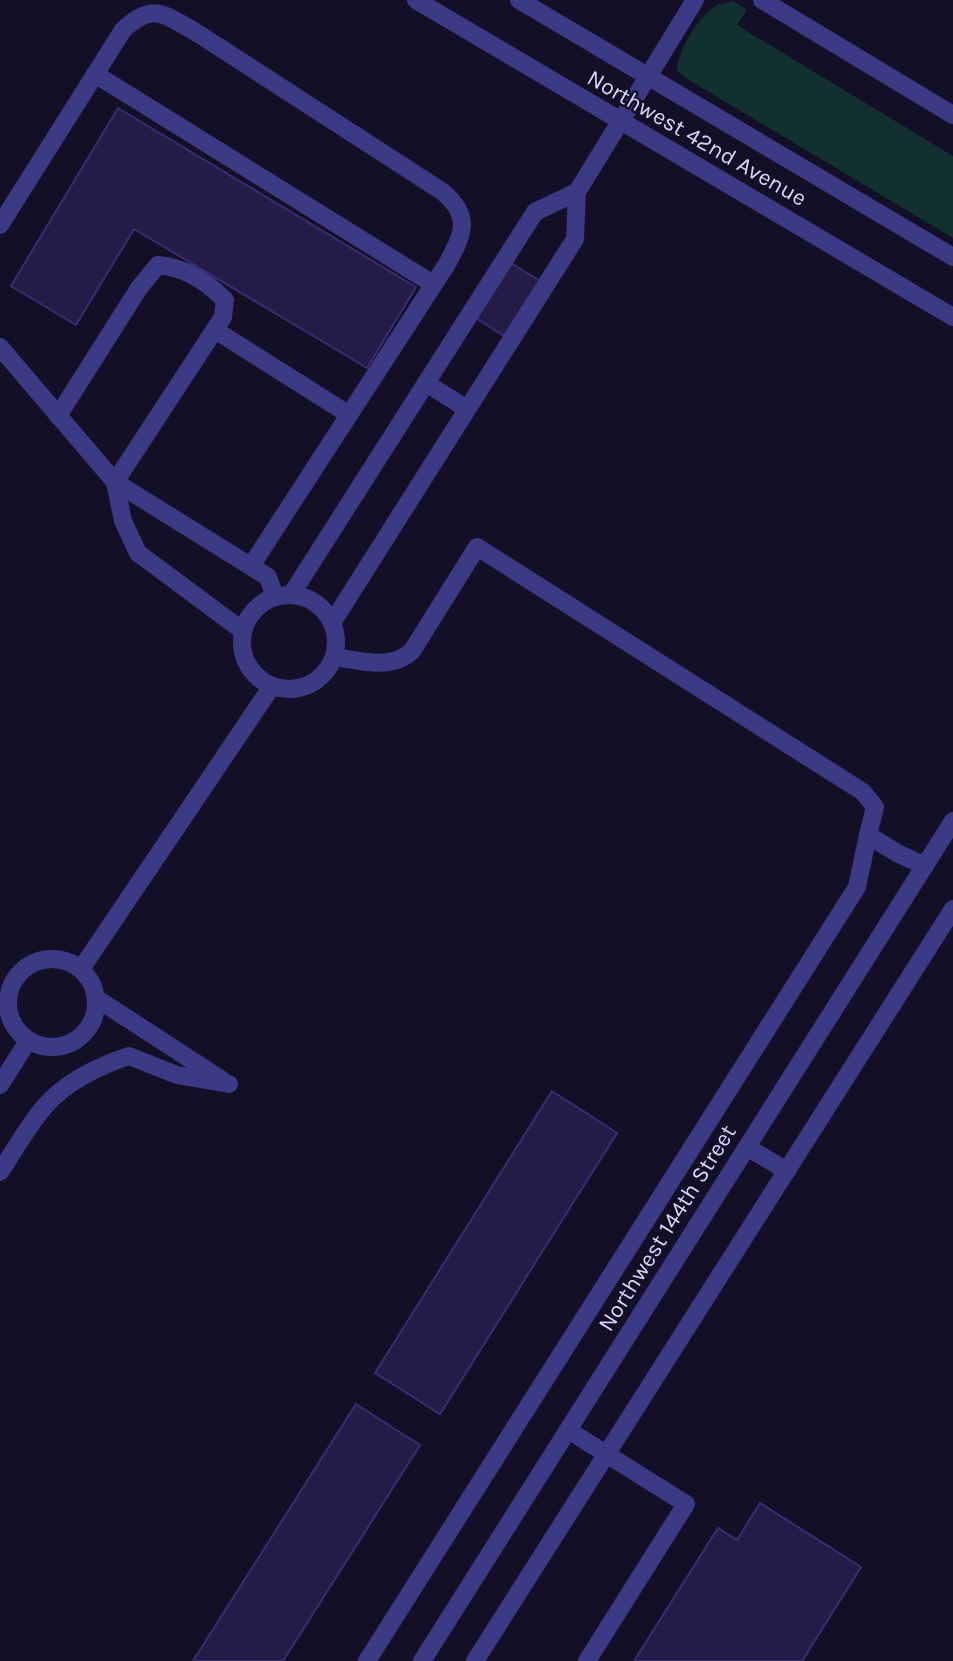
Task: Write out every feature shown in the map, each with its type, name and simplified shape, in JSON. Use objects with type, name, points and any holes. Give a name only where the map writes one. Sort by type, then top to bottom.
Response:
[{"type":"street","name":"Northwest 42nd Avenue","points":[[416,0],[953,317]]},
{"type":"street","name":"Northwest 42nd Avenue","points":[[519,0],[953,257]]},
{"type":"street","points":[[332,623],[575,239],[577,192],[695,0]]},
{"type":"street","points":[[762,0],[953,115]]},
{"type":"street","points":[[0,225],[124,30],[139,15],[160,13],[194,31],[456,203],[462,219],[460,238],[251,566]]},
{"type":"street","points":[[95,74],[433,284]]},
{"type":"street","points":[[283,596],[426,383],[535,212],[577,192]]},
{"type":"street","points":[[58,416],[139,288],[158,265],[174,267],[208,284],[225,300],[223,317],[115,482],[122,522],[138,553],[243,631]]},
{"type":"street","points":[[215,330],[348,414]]},
{"type":"street","points":[[0,347],[115,482],[268,577],[283,596]]},
{"type":"street","points":[[426,383],[467,409]]},
{"type":"street","points":[[334,657],[377,662],[404,659],[412,651],[477,547],[863,792],[875,807],[857,887],[367,1661]]},
{"type":"street","points":[[283,596],[304,597],[316,603],[332,623],[336,646],[334,657],[327,671],[315,681],[287,690],[260,680],[250,670],[244,657],[243,631],[250,616],[261,605],[283,596]]},
{"type":"street","points":[[80,969],[272,686]]},
{"type":"street","name":"Northwest 144th Street","points":[[422,1661],[953,821]]},
{"type":"street","points":[[868,835],[925,866]]},
{"type":"street","points":[[475,1661],[953,909]]},
{"type":"street","points":[[53,959],[68,961],[80,969],[88,977],[96,998],[90,1026],[82,1037],[69,1045],[55,1048],[41,1047],[17,1032],[4,1005],[15,978],[32,964],[53,959]]},
{"type":"street","points":[[0,1172],[46,1105],[70,1083],[102,1065],[129,1056],[177,1075],[229,1084],[96,998]]},
{"type":"street","points":[[0,1086],[28,1041]]},
{"type":"street","points":[[747,1147],[787,1171]]},
{"type":"street","points":[[568,1430],[686,1504],[587,1661]]},
{"type":"green space","points":[[733,1],[747,10],[737,25],[953,156],[953,238],[684,77],[677,70],[684,46],[705,14],[713,7]]},
{"type":"building","points":[[118,108],[416,287],[367,368],[134,229],[76,325],[11,286]]},
{"type":"building","points":[[509,262],[540,281],[504,336],[474,317]]},
{"type":"building","points":[[552,1091],[617,1133],[440,1414],[375,1373]]},
{"type":"building","points":[[356,1404],[420,1445],[283,1661],[193,1661]]},
{"type":"building","points":[[760,1503],[861,1567],[802,1661],[634,1661],[718,1528],[737,1540]]}]
